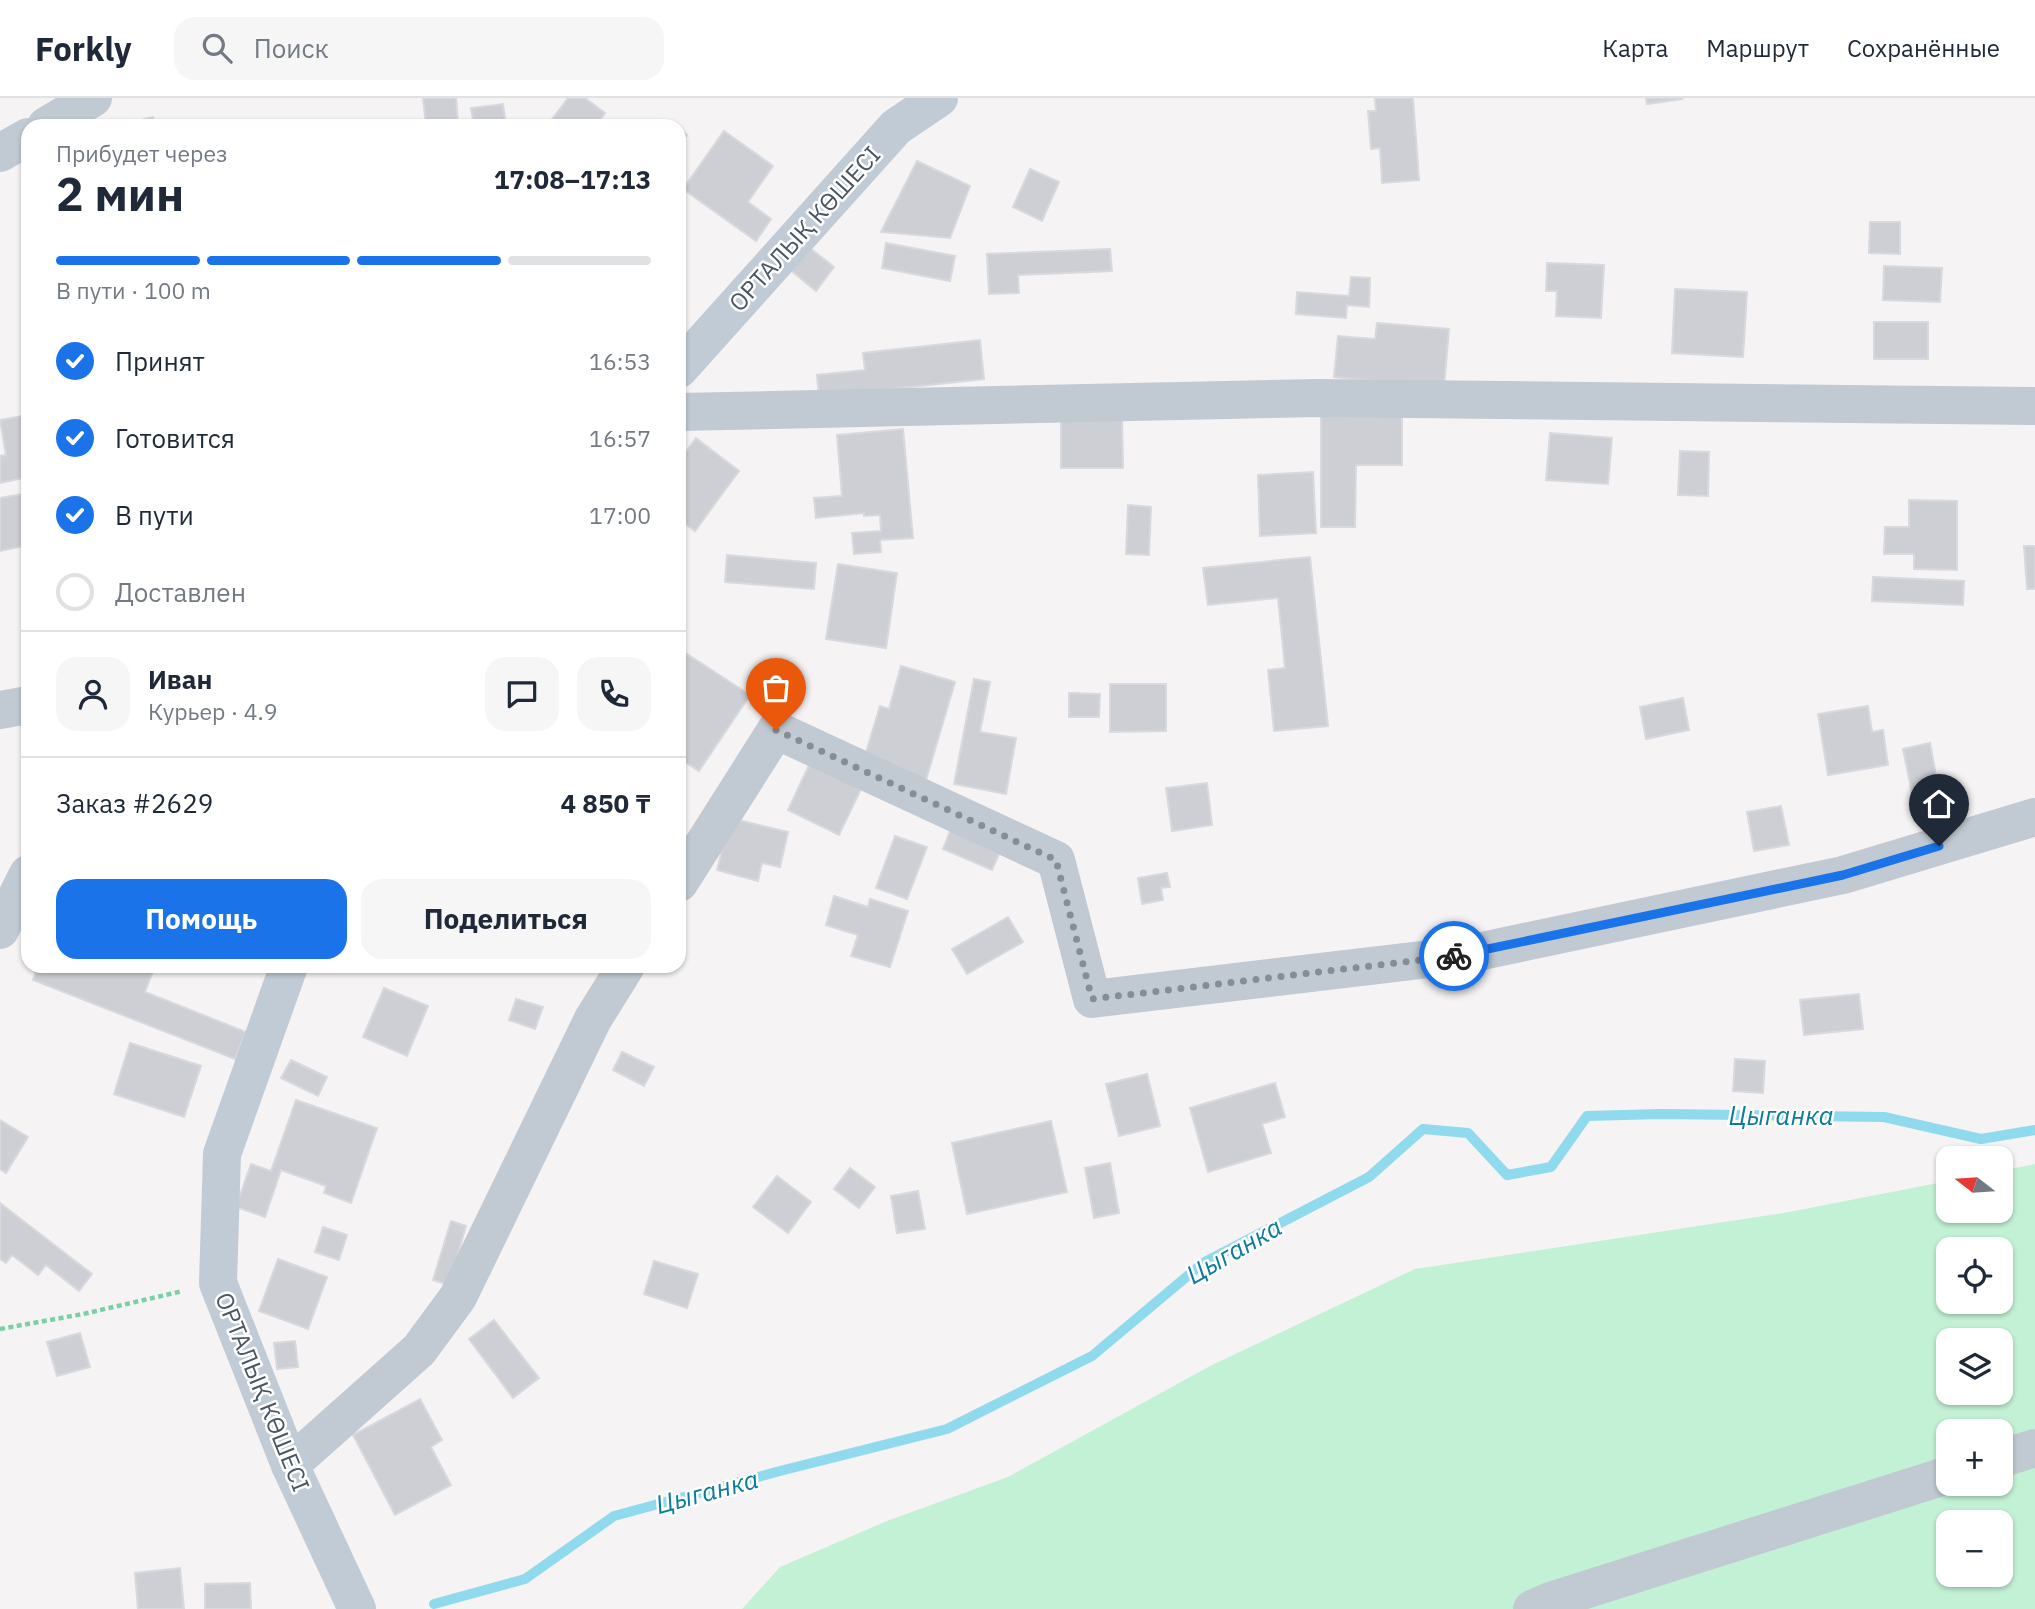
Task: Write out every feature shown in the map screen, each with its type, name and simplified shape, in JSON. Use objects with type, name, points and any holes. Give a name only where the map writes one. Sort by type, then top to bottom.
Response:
[{"type":"street","points":[[58,119],[93,98]]},
{"type":"street","name":"ОРТАЛЫҚ КӨШЕСІ","points":[[686,361],[896,127],[939,98]]},
{"type":"street","points":[[0,153],[21,140]]},
{"type":"street","points":[[686,412],[1316,398],[2035,406]]},
{"type":"street","points":[[0,710],[21,706]]},
{"type":"street","points":[[686,872],[776,730],[1056,860],[1092,999],[1463,955],[1843,875],[2035,817]]},
{"type":"street","points":[[1,927],[21,888]]},
{"type":"street","name":"ОРТАЛЫҚ КӨШЕСІ","points":[[287,973],[222,1154],[218,1283],[290,1465],[357,1609]]},
{"type":"street","points":[[290,1465],[419,1350],[458,1297],[593,1019],[622,973]]},
{"type":"street","points":[[2013,1455],[2035,1448]]},
{"type":"street","points":[[1532,1609],[1936,1479]]},
{"type":"path","points":[[0,1329],[83,1314],[218,1283]]},
{"type":"green space","points":[[2035,1164],[2035,1609],[742,1609],[780,1567],[887,1521],[1008,1477],[1212,1365],[1415,1269],[1784,1213],[1936,1183],[1936,1223],[2013,1223],[2013,1168]]},
{"type":"building","points":[[423,98],[456,98],[458,119],[425,119]]},
{"type":"building","points":[[568,98],[585,98],[605,113],[601,119],[552,119]]},
{"type":"building","points":[[1375,98],[1413,98],[1419,180],[1382,183],[1380,148],[1371,149],[1368,111],[1376,111]]},
{"type":"building","points":[[1646,98],[1681,98],[1682,99],[1647,104]]},
{"type":"building","points":[[503,104],[505,119],[473,119],[471,108]]},
{"type":"building","points":[[724,131],[773,166],[748,202],[771,219],[756,241],[686,191],[686,185]]},
{"type":"building","points":[[917,161],[970,186],[950,238],[881,232]]},
{"type":"building","points":[[1030,169],[1059,182],[1042,221],[1013,207]]},
{"type":"building","points":[[1870,222],[1900,222],[1900,254],[1869,253]]},
{"type":"building","points":[[886,243],[955,256],[950,281],[882,268]]},
{"type":"building","points":[[806,245],[834,267],[816,291],[788,268]]},
{"type":"building","points":[[1110,249],[1112,271],[1018,275],[1019,293],[989,294],[987,254]]},
{"type":"building","points":[[1547,263],[1604,265],[1601,318],[1556,316],[1557,291],[1546,291]]},
{"type":"building","points":[[1884,266],[1942,268],[1940,302],[1883,300]]},
{"type":"building","points":[[1351,277],[1370,278],[1369,307],[1347,305],[1346,318],[1296,314],[1297,292],[1349,296]]},
{"type":"building","points":[[1675,289],[1747,292],[1743,357],[1672,353]]},
{"type":"building","points":[[1874,322],[1928,322],[1928,359],[1874,359]]},
{"type":"building","points":[[1377,323],[1449,329],[1444,387],[1334,377],[1338,336],[1375,339]]},
{"type":"building","points":[[980,340],[984,379],[819,397],[817,375],[865,370],[863,353]]},
{"type":"building","points":[[1321,414],[1402,415],[1402,465],[1356,465],[1355,527],[1321,527]]},
{"type":"building","points":[[21,416],[21,478],[0,483],[0,456],[6,455],[0,420]]},
{"type":"building","points":[[1122,417],[1123,468],[1061,468],[1061,418]]},
{"type":"building","points":[[903,429],[913,538],[880,540],[881,552],[854,554],[852,533],[881,531],[880,515],[864,516],[864,513],[816,518],[814,498],[842,496],[837,435]]},
{"type":"building","points":[[1550,433],[1612,438],[1608,484],[1546,480]]},
{"type":"building","points":[[696,438],[739,471],[695,531],[686,524],[686,452]]},
{"type":"building","points":[[1680,451],[1709,452],[1708,496],[1678,495]]},
{"type":"building","points":[[1313,472],[1316,533],[1260,536],[1258,475]]},
{"type":"building","points":[[21,494],[21,546],[0,551],[0,498]]},
{"type":"building","points":[[1909,500],[1957,501],[1957,570],[1914,569],[1914,554],[1884,554],[1885,527],[1909,527]]},
{"type":"building","points":[[1128,505],[1151,507],[1149,555],[1126,554]]},
{"type":"building","points":[[2024,546],[2035,546],[2035,589],[2027,589]]},
{"type":"building","points":[[727,555],[816,563],[814,589],[725,582]]},
{"type":"building","points":[[1310,557],[1328,726],[1274,731],[1268,670],[1285,668],[1278,598],[1208,605],[1203,568]]},
{"type":"building","points":[[838,564],[897,573],[886,648],[826,639]]},
{"type":"building","points":[[1873,577],[1964,581],[1963,605],[1872,601]]},
{"type":"building","points":[[686,656],[750,695],[699,771],[686,763]]},
{"type":"building","points":[[901,666],[955,682],[926,780],[863,762],[880,706],[889,709]]},
{"type":"building","points":[[974,679],[990,682],[980,732],[1016,738],[1006,794],[954,784]]},
{"type":"building","points":[[1110,684],[1166,684],[1166,731],[1110,732]]},
{"type":"building","points":[[1069,693],[1100,694],[1099,717],[1069,717]]},
{"type":"building","points":[[1683,698],[1689,730],[1646,739],[1640,707]]},
{"type":"building","points":[[1868,706],[1872,732],[1883,730],[1888,765],[1828,775],[1818,714]]},
{"type":"building","points":[[1930,743],[1942,808],[1916,813],[1903,749]]},
{"type":"building","points":[[810,763],[861,789],[839,835],[788,810]]},
{"type":"building","points":[[1207,783],[1212,825],[1172,831],[1166,788]]},
{"type":"building","points":[[1781,806],[1789,845],[1754,851],[1747,812]]},
{"type":"building","points":[[730,818],[788,832],[780,867],[762,863],[758,881],[717,870]]},
{"type":"building","points":[[952,826],[1002,847],[992,870],[943,849]]},
{"type":"building","points":[[895,836],[927,847],[907,899],[876,888]]},
{"type":"building","points":[[1167,873],[1170,887],[1161,888],[1163,900],[1142,904],[1138,878]]},
{"type":"building","points":[[834,896],[868,907],[870,899],[908,911],[890,967],[851,956],[858,935],[826,925]]},
{"type":"building","points":[[1008,917],[1023,942],[967,974],[952,949]]},
{"type":"building","points":[[36,973],[152,973],[145,992],[246,1032],[235,1059],[33,980]]},
{"type":"building","points":[[384,988],[428,1006],[407,1056],[363,1037]]},
{"type":"building","points":[[1859,994],[1863,1029],[1804,1035],[1800,1000]]},
{"type":"building","points":[[516,999],[543,1007],[535,1029],[509,1020]]},
{"type":"building","points":[[130,1043],[201,1066],[184,1117],[114,1094]]},
{"type":"building","points":[[622,1052],[654,1067],[644,1086],[613,1070]]},
{"type":"building","points":[[1735,1059],[1765,1061],[1763,1093],[1733,1091]]},
{"type":"building","points":[[291,1060],[327,1077],[318,1096],[281,1078]]},
{"type":"building","points":[[1147,1074],[1160,1126],[1119,1136],[1106,1084]]},
{"type":"building","points":[[1275,1083],[1285,1117],[1262,1124],[1271,1153],[1208,1172],[1190,1108]]},
{"type":"building","points":[[296,1100],[377,1128],[351,1203],[324,1193],[326,1186],[281,1170],[265,1217],[236,1207],[251,1164],[271,1171]]},
{"type":"building","points":[[0,1120],[28,1137],[6,1173],[0,1169]]},
{"type":"building","points":[[1051,1121],[1067,1192],[967,1214],[952,1143]]},
{"type":"building","points":[[1110,1163],[1119,1213],[1094,1218],[1085,1168]]},
{"type":"building","points":[[850,1168],[875,1187],[859,1208],[834,1189]]},
{"type":"building","points":[[777,1176],[811,1202],[788,1233],[753,1207]]},
{"type":"building","points":[[918,1191],[925,1229],[897,1233],[891,1196]]},
{"type":"building","points":[[0,1203],[92,1274],[79,1291],[46,1265],[38,1275],[12,1255],[6,1263],[0,1259]]},
{"type":"building","points":[[451,1221],[466,1226],[449,1285],[433,1280]]},
{"type":"building","points":[[323,1227],[347,1235],[339,1260],[315,1252]]},
{"type":"building","points":[[278,1259],[327,1277],[308,1329],[259,1311]]},
{"type":"building","points":[[654,1261],[698,1274],[687,1308],[644,1294]]},
{"type":"building","points":[[494,1320],[539,1378],[513,1398],[469,1339]]},
{"type":"building","points":[[80,1333],[90,1367],[57,1376],[47,1342]]},
{"type":"building","points":[[295,1341],[298,1367],[277,1369],[274,1343]]},
{"type":"building","points":[[420,1399],[442,1440],[431,1447],[451,1485],[395,1515],[353,1435]]},
{"type":"building","points":[[180,1568],[184,1609],[138,1609],[135,1573]]},
{"type":"building","points":[[250,1583],[251,1609],[205,1609],[205,1584]]},
{"type":"waterway","name":"Цыганка","points":[[434,1604],[525,1579],[614,1516],[947,1429],[1092,1356],[1203,1263],[1369,1177],[1423,1129],[1468,1133],[1507,1175],[1551,1167],[1587,1116],[1661,1114],[1884,1117],[1981,1139],[2035,1130]]},
{"type":"way so far","points":[[776,730],[1056,860],[1092,999],[1454,956]]},
{"type":"route","points":[[1454,956],[1843,875],[1939,846]]}]
